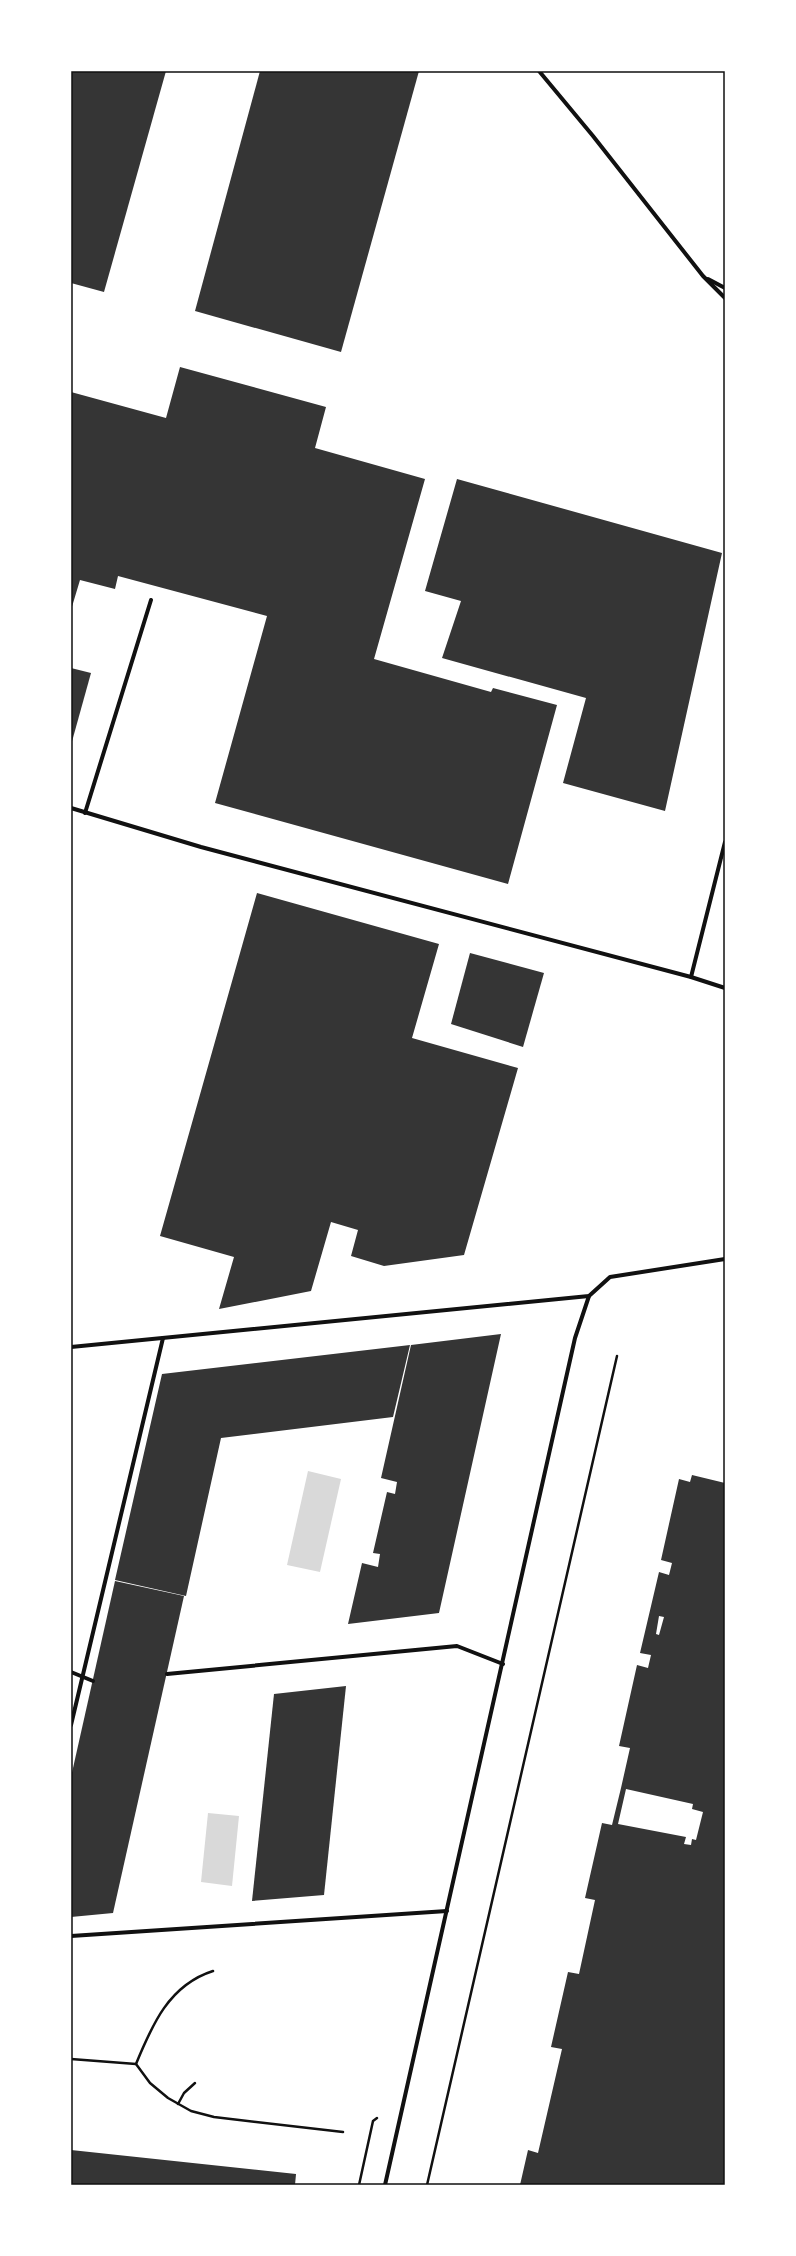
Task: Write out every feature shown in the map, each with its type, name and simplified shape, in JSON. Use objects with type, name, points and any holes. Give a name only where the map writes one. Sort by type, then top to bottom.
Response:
[{"type":"street","points":[[539,71],[593,136],[703,276],[725,298]]},
{"type":"street","points":[[703,276],[725,288]]},
{"type":"street","points":[[85,812],[151,600]]},
{"type":"street","points":[[71,808],[208,849],[691,977],[725,988]]},
{"type":"street","points":[[691,977],[725,842]]},
{"type":"street","points":[[385,2185],[575,1338],[589,1296],[610,1277],[725,1259]]},
{"type":"street","points":[[71,1347],[589,1296]]},
{"type":"street","points":[[71,1725],[163,1338]]},
{"type":"street","points":[[167,1674],[457,1646],[503,1664]]},
{"type":"street","points":[[71,1672],[93,1681]]},
{"type":"street","points":[[71,1936],[447,1910]]},
{"type":"path","points":[[427,2185],[617,1356]]},
{"type":"path","points":[[136,2064],[148,2036],[163,2008],[182,1987],[198,1975],[213,1971]]},
{"type":"path","points":[[71,2059],[136,2064],[150,2083],[168,2098],[191,2111],[214,2117],[342,2132]]},
{"type":"path","points":[[178,2104],[184,2093],[195,2083]]},
{"type":"shaded area","points":[[308,1471],[341,1479],[320,1572],[287,1565]]},
{"type":"shaded area","points":[[208,1813],[239,1816],[232,1886],[201,1882]]},
{"type":"building","points":[[71,71],[166,71],[104,292],[71,283]]},
{"type":"building","points":[[260,71],[419,71],[341,352],[195,311]]},
{"type":"building","points":[[180,367],[326,407],[315,448],[425,479],[374,659],[491,692],[493,688],[557,705],[508,884],[215,803],[267,616],[118,576],[115,589],[80,580],[71,610],[71,392],[166,418]]},
{"type":"building","points":[[457,479],[722,553],[665,811],[563,783],[586,698],[442,658],[461,601],[425,591]]},
{"type":"building","points":[[71,668],[91,673],[71,745]]},
{"type":"building","points":[[257,893],[439,944],[412,1038],[518,1068],[464,1255],[384,1266],[351,1256],[358,1230],[331,1222],[311,1291],[219,1309],[234,1257],[160,1236]]},
{"type":"building","points":[[470,953],[544,973],[523,1047],[451,1024]]},
{"type":"building","points":[[501,1334],[439,1613],[348,1624],[362,1563],[378,1567],[380,1554],[373,1553],[387,1492],[395,1494],[397,1482],[381,1478],[411,1345]]},
{"type":"building","points":[[410,1345],[393,1417],[221,1438],[186,1596],[115,1580],[162,1374]]},
{"type":"building","points":[[692,1475],[725,1483],[725,2185],[520,2185],[528,2150],[538,2153],[562,2049],[551,2047],[568,1972],[579,1974],[595,1900],[585,1898],[602,1823],[612,1825],[621,1788],[630,1748],[619,1746],[637,1665],[648,1668],[651,1655],[640,1653],[659,1572],[669,1575],[672,1563],[661,1560],[679,1479],[690,1482]],"holes":[[[659,1616],[664,1617],[659,1635],[656,1634]],[[626,1789],[693,1804],[692,1809],[703,1812],[696,1840],[692,1839],[691,1845],[684,1844],[686,1837],[618,1824]]]},
{"type":"building","points":[[115,1581],[184,1596],[113,1913],[71,1917],[71,1777]]},
{"type":"building","points":[[346,1686],[324,1895],[252,1901],[274,1694]]},
{"type":"building","points":[[71,2150],[296,2174],[295,2185],[71,2185]]}]
